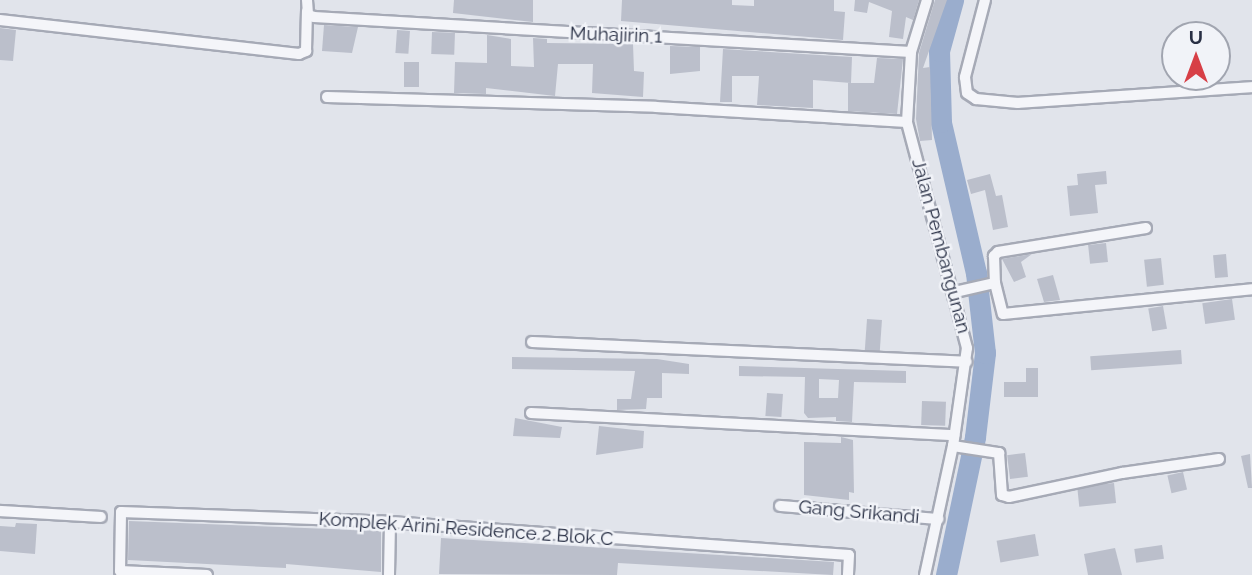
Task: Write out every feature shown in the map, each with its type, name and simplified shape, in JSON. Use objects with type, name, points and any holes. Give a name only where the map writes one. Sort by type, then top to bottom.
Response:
[{"type":"street","name":"Jalan Pembangunan","points":[[925,575],[954,442],[967,362],[959,290],[907,122],[911,52],[927,0]]},
{"type":"street","points":[[985,0],[965,77],[967,93],[976,99],[1018,103],[1252,87]]},
{"type":"street","name":"Muhajirin 1","points":[[307,6],[311,17],[322,18],[911,52]]},
{"type":"street","points":[[0,20],[299,54],[306,51],[307,6]]},
{"type":"street","points":[[327,97],[656,107],[907,122]]},
{"type":"street","points":[[1146,229],[999,252],[994,256],[991,283],[1003,314],[1252,289]]},
{"type":"street","points":[[959,290],[991,283]]},
{"type":"street","points":[[532,342],[967,362]]},
{"type":"street","points":[[531,413],[954,442],[984,452],[999,453],[1002,495],[1009,497],[1122,473],[1219,460]]},
{"type":"street","name":"Gang Srikandi","points":[[780,506],[938,519]]},
{"type":"street","points":[[0,510],[101,517]]},
{"type":"street","name":"Komplek Arini Residence 2 Blok C","points":[[207,575],[120,570],[121,512],[390,522],[849,555],[848,575]]},
{"type":"street","points":[[388,575],[390,522]]},
{"type":"building","points":[[454,0],[533,0],[533,22],[453,13]]},
{"type":"building","points":[[622,0],[732,0],[732,5],[754,6],[754,0],[834,0],[834,11],[845,12],[843,40],[621,21]]},
{"type":"building","points":[[855,0],[919,0],[913,20],[906,17],[903,39],[889,37],[892,11],[869,2],[867,13],[854,11]]},
{"type":"building","points":[[935,0],[947,0],[923,68],[930,67],[932,140],[920,141],[916,119],[919,53]]},
{"type":"building","points":[[324,25],[358,27],[352,53],[322,51]]},
{"type":"building","points":[[0,28],[16,30],[13,61],[0,60]]},
{"type":"building","points":[[397,30],[410,31],[408,54],[395,53]]},
{"type":"building","points":[[432,32],[455,33],[454,55],[431,54]]},
{"type":"building","points":[[487,35],[511,39],[511,66],[534,67],[533,38],[547,39],[547,43],[633,44],[634,71],[644,72],[643,97],[592,93],[593,64],[558,64],[555,96],[486,88],[486,94],[454,93],[455,62],[487,63]]},
{"type":"building","points":[[670,46],[700,47],[700,71],[670,74]]},
{"type":"building","points":[[723,49],[852,57],[851,83],[813,80],[813,108],[757,105],[759,76],[732,76],[732,102],[720,102]]},
{"type":"building","points":[[877,58],[903,59],[897,114],[848,111],[848,83],[874,83]]},
{"type":"building","points":[[404,62],[419,62],[419,87],[404,87]]},
{"type":"building","points":[[1106,171],[1107,184],[1095,185],[1098,213],[1070,216],[1067,186],[1078,185],[1077,174]]},
{"type":"building","points":[[990,174],[996,196],[1002,195],[1008,227],[993,230],[985,190],[971,194],[967,180]]},
{"type":"building","points":[[1106,243],[1108,262],[1090,264],[1088,245]]},
{"type":"building","points":[[1032,254],[1021,262],[1026,277],[1014,282],[1002,259]]},
{"type":"building","points":[[1226,254],[1228,277],[1215,278],[1213,255]]},
{"type":"building","points":[[1161,258],[1164,285],[1147,287],[1144,260]]},
{"type":"building","points":[[1053,275],[1060,300],[1044,302],[1037,279]]},
{"type":"building","points":[[1232,299],[1235,320],[1205,324],[1202,303]]},
{"type":"building","points":[[1163,306],[1167,329],[1152,331],[1148,309]]},
{"type":"building","points":[[867,319],[882,320],[880,351],[865,350]]},
{"type":"building","points":[[1181,350],[1182,364],[1091,370],[1090,356]]},
{"type":"building","points":[[512,357],[657,359],[689,364],[689,374],[662,373],[662,398],[647,398],[646,409],[617,410],[617,399],[631,399],[635,371],[512,369]]},
{"type":"building","points":[[739,366],[906,371],[906,383],[854,382],[852,422],[836,421],[836,417],[808,418],[804,413],[805,377],[739,376]],"holes":[[[819,379],[839,380],[838,398],[819,398]]]},
{"type":"building","points":[[1026,368],[1038,368],[1038,397],[1004,397],[1004,382],[1026,382]]},
{"type":"building","points":[[767,393],[783,394],[781,417],[765,416]]},
{"type":"building","points":[[922,401],[946,402],[945,426],[921,425]]},
{"type":"building","points":[[515,418],[562,427],[560,438],[513,436]]},
{"type":"building","points":[[599,426],[644,431],[643,448],[596,455]]},
{"type":"building","points":[[841,437],[853,440],[854,493],[849,492],[849,500],[804,495],[804,442],[841,443]]},
{"type":"building","points":[[1025,453],[1028,477],[1010,479],[1007,455]]},
{"type":"building","points":[[1250,454],[1252,488],[1248,488],[1241,456]]},
{"type":"building","points":[[1183,472],[1187,490],[1171,493],[1167,476]]},
{"type":"building","points":[[1114,483],[1116,503],[1079,507],[1077,487]]},
{"type":"building","points":[[129,521],[381,531],[381,572],[286,564],[286,568],[128,560]]},
{"type":"building","points":[[16,523],[37,524],[35,554],[0,551],[0,526],[15,527]]},
{"type":"building","points":[[1035,534],[1039,556],[1000,562],[997,541]]},
{"type":"building","points":[[441,538],[834,562],[833,575],[618,563],[617,575],[439,574]]},
{"type":"building","points":[[1162,545],[1164,559],[1136,563],[1134,549]]},
{"type":"building","points":[[1115,548],[1122,575],[1088,575],[1084,554]]},
{"type":"waterway","points":[[946,575],[975,437],[985,353],[976,273],[941,122],[939,51],[953,0]]}]
